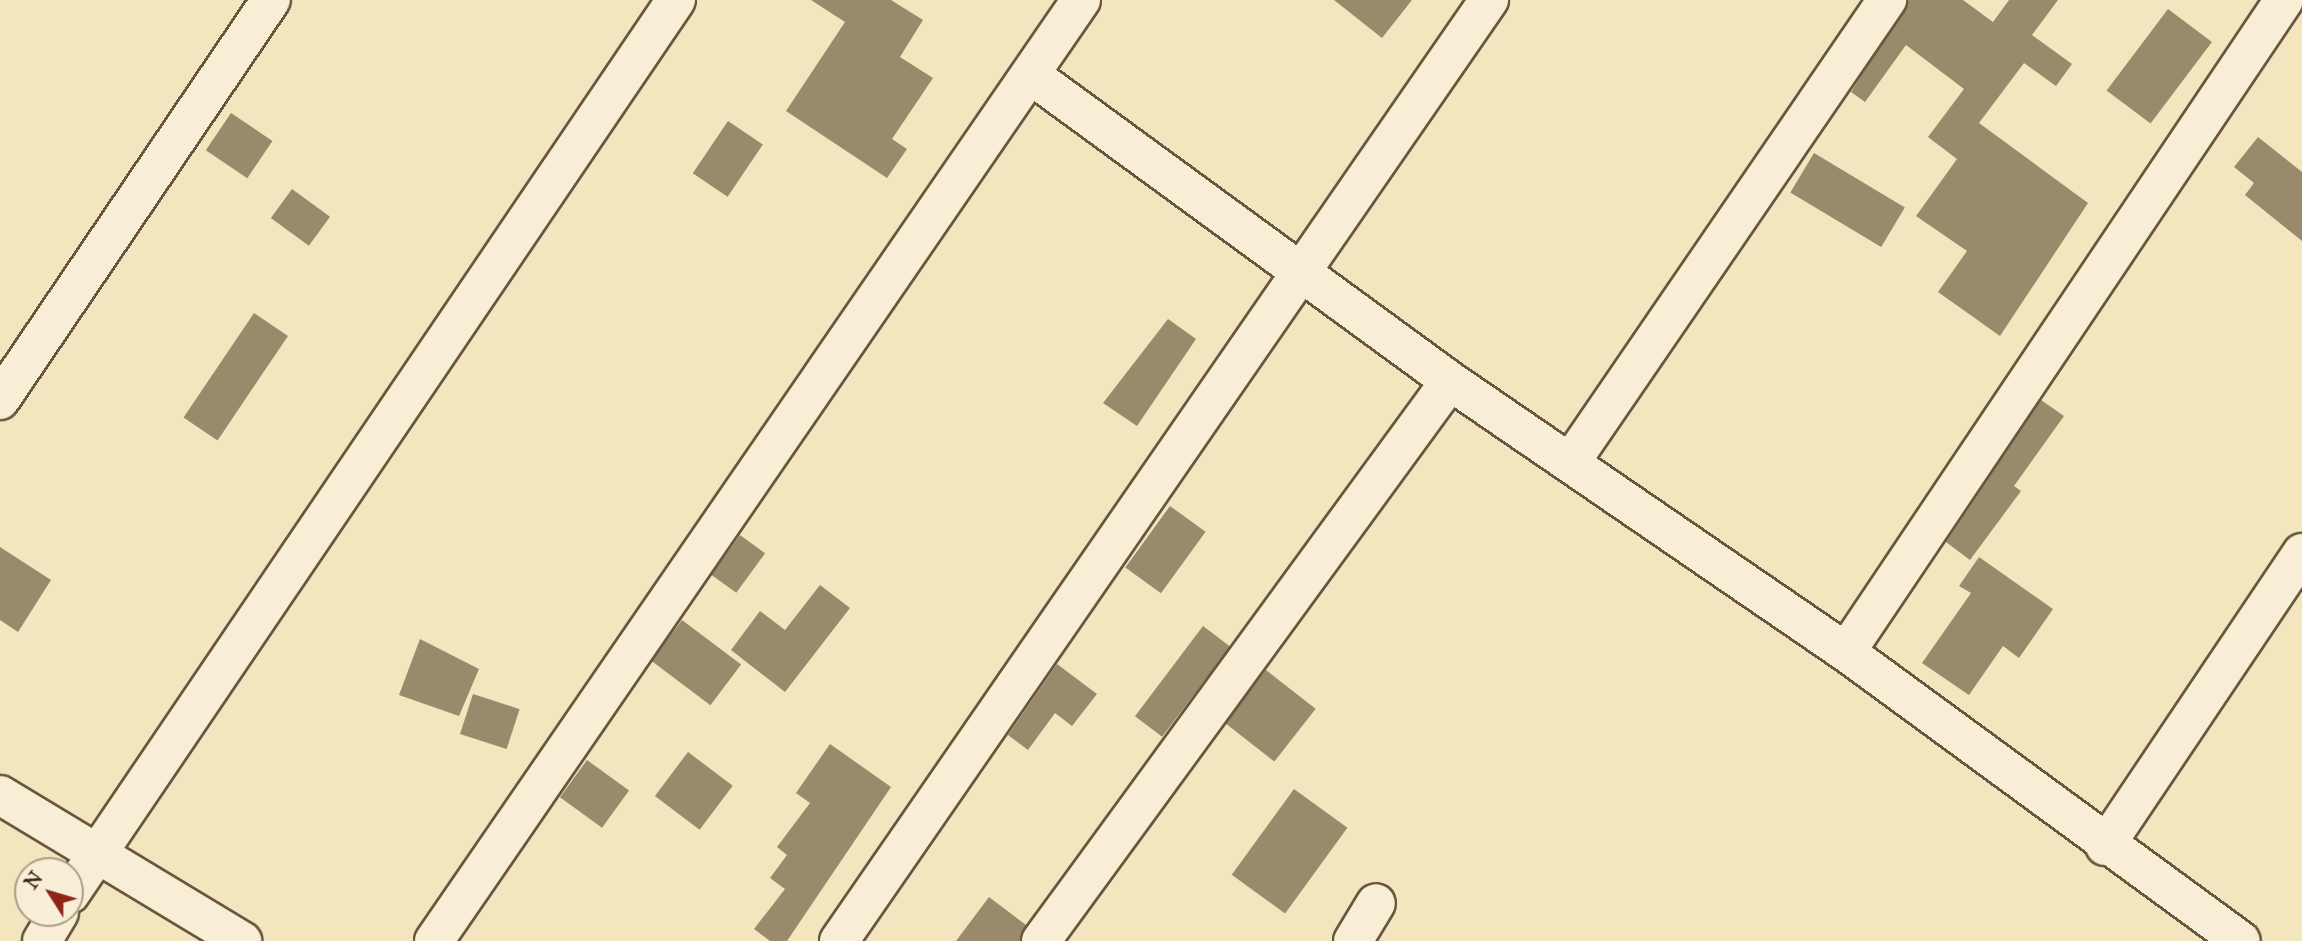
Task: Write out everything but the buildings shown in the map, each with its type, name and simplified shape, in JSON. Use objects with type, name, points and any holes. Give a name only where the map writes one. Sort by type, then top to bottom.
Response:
[{"type":"street","points":[[0,400],[271,0]]},
{"type":"street","points":[[84,870],[676,0]]},
{"type":"street","points":[[434,941],[1082,0]]},
{"type":"street","points":[[839,941],[1489,0]]},
{"type":"street","points":[[1572,460],[1887,0]]},
{"type":"street","points":[[1846,652],[2284,0]]},
{"type":"street","points":[[1031,75],[1305,270],[1450,380],[1572,460],[1846,652],[2105,846],[2241,941]]},
{"type":"street","points":[[1041,941],[1450,380]]},
{"type":"street","points":[[2105,846],[2302,553]]},
{"type":"street","points":[[0,795],[242,941]]},
{"type":"street","points":[[1353,941],[1376,903]]}]
